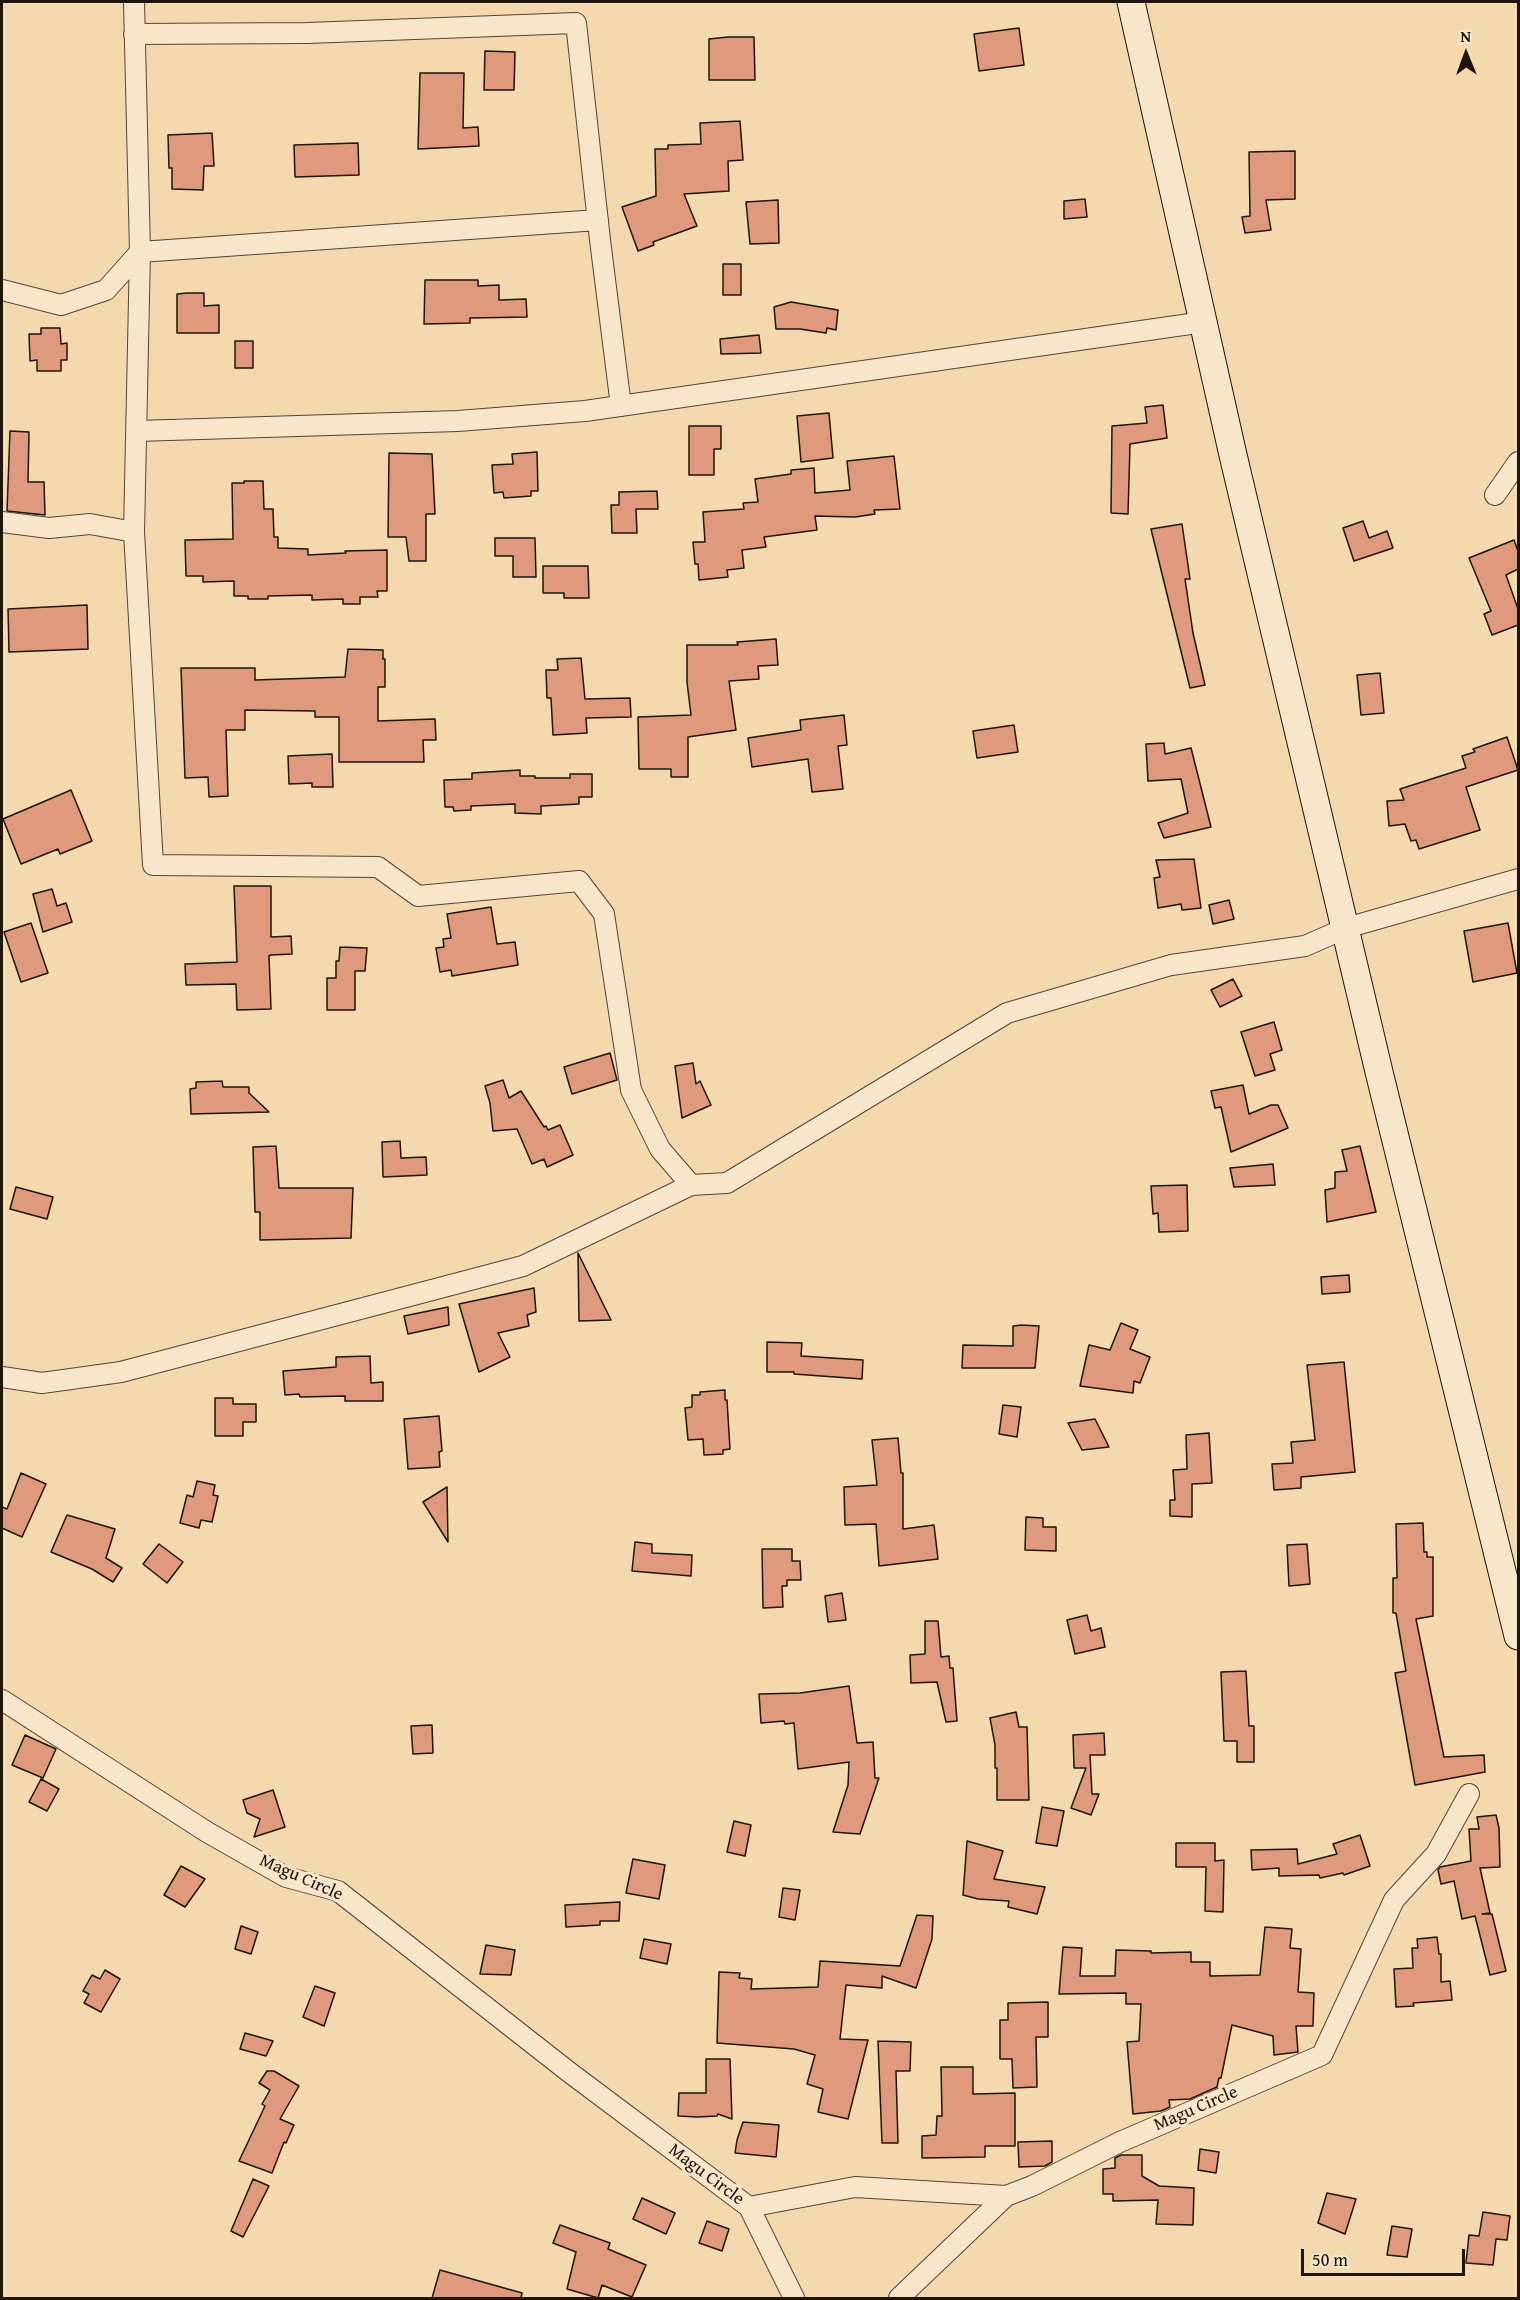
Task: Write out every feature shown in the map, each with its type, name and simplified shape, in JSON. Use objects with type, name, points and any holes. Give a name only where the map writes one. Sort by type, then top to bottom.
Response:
[{"type":"main road","points":[[1131,2],[1236,467],[1391,1121],[1518,1636]]},
{"type":"street","points":[[134,2],[140,252],[134,532],[153,865],[378,867],[418,896],[579,881],[604,914],[631,1090],[660,1149],[691,1185]]},
{"type":"street","points":[[134,34],[307,33],[576,23],[621,406]]},
{"type":"street","points":[[2,290],[61,305],[106,290],[140,252],[598,220]]},
{"type":"street","points":[[137,431],[458,421],[585,411],[1203,322]]},
{"type":"street","points":[[1496,495],[1518,462]]},
{"type":"street","points":[[2,522],[49,528],[90,525],[134,532]]},
{"type":"street","points":[[2,1377],[42,1383],[121,1372],[523,1266],[691,1185],[727,1183],[1007,1013],[1171,965],[1305,946],[1346,928],[1518,879]]},
{"type":"street","name":"Magu Circle","points":[[2,1700],[217,1837],[286,1876],[338,1891],[569,2072],[749,2207],[855,2187],[1006,2196],[1032,2186],[1120,2142],[1322,2055],[1394,1899],[1436,1854],[1469,1794]]},
{"type":"street","points":[[899,2298],[1006,2196]]},
{"type":"street","points":[[749,2207],[794,2298]]},
{"type":"building","points":[[1019,28],[1024,65],[979,71],[974,34]]},
{"type":"building","points":[[754,37],[755,80],[709,80],[709,39]]},
{"type":"building","points":[[485,51],[515,52],[514,90],[484,90]]},
{"type":"building","points":[[420,73],[464,73],[463,128],[478,127],[479,146],[418,149]]},
{"type":"building","points":[[740,121],[743,160],[728,161],[729,191],[684,194],[697,226],[653,242],[654,245],[638,251],[622,207],[656,196],[655,149],[668,149],[668,145],[701,144],[700,123]]},
{"type":"building","points":[[212,133],[214,166],[204,166],[203,190],[172,189],[168,135]]},
{"type":"building","points":[[358,143],[359,175],[295,177],[294,145]]},
{"type":"building","points":[[1295,151],[1295,199],[1266,200],[1271,230],[1245,233],[1242,217],[1250,216],[1249,152]]},
{"type":"building","points":[[1085,199],[1087,217],[1064,219],[1064,201]]},
{"type":"building","points":[[778,200],[779,243],[750,244],[746,202]]},
{"type":"building","points":[[723,264],[741,264],[741,295],[723,295]]},
{"type":"building","points":[[425,280],[478,280],[478,286],[499,285],[499,300],[526,299],[527,317],[470,318],[470,323],[424,324]]},
{"type":"building","points":[[204,293],[204,306],[219,305],[219,333],[177,333],[177,294]]},
{"type":"building","points":[[791,302],[838,310],[836,330],[827,328],[826,333],[800,329],[776,329],[774,307]]},
{"type":"building","points":[[41,328],[60,328],[61,344],[67,343],[67,360],[61,360],[61,371],[37,371],[37,360],[30,361],[29,334],[41,334]]},
{"type":"building","points":[[759,335],[761,353],[721,354],[720,339]]},
{"type":"building","points":[[235,341],[253,341],[253,368],[235,368]]},
{"type":"building","points":[[1163,405],[1167,438],[1130,444],[1128,514],[1111,513],[1112,426],[1147,423],[1145,407]]},
{"type":"building","points":[[829,413],[833,458],[801,462],[797,416]]},
{"type":"building","points":[[689,426],[721,426],[721,449],[714,449],[714,475],[689,475]]},
{"type":"building","points":[[10,431],[29,432],[28,482],[44,482],[45,515],[7,511]]},
{"type":"building","points":[[537,452],[538,491],[531,491],[531,496],[504,498],[503,492],[494,493],[492,465],[513,464],[512,454]]},
{"type":"building","points":[[389,453],[432,454],[435,514],[426,514],[426,561],[409,561],[406,537],[388,537]]},
{"type":"building","points":[[894,456],[900,509],[874,510],[875,514],[855,517],[815,516],[817,530],[764,537],[766,547],[742,550],[744,568],[727,570],[728,577],[699,580],[693,542],[705,542],[703,512],[744,509],[743,503],[758,502],[755,479],[791,474],[791,470],[814,468],[815,493],[850,490],[847,461]]},
{"type":"building","points":[[244,481],[263,481],[264,509],[273,509],[274,537],[278,537],[278,548],[308,549],[308,555],[387,550],[387,591],[377,591],[378,597],[360,597],[360,604],[343,604],[343,599],[312,600],[312,595],[248,599],[248,596],[234,596],[234,581],[203,582],[203,576],[186,576],[185,540],[233,539],[232,483],[244,483]]},
{"type":"building","points":[[657,491],[658,509],[636,509],[637,533],[612,533],[611,505],[619,505],[619,492]]},
{"type":"building","points":[[1363,521],[1369,538],[1387,531],[1393,548],[1354,561],[1343,528]]},
{"type":"building","points":[[1182,524],[1190,579],[1185,579],[1193,633],[1205,685],[1190,688],[1151,529]]},
{"type":"building","points":[[495,538],[535,538],[536,577],[513,577],[513,556],[495,556]]},
{"type":"building","points":[[1514,540],[1518,551],[1518,569],[1506,575],[1518,609],[1518,625],[1492,635],[1484,614],[1491,611],[1469,558]]},
{"type":"building","points":[[543,566],[588,566],[589,598],[564,598],[564,593],[543,593]]},
{"type":"building","points":[[87,605],[88,649],[9,652],[8,609]]},
{"type":"building","points":[[776,639],[778,665],[758,666],[759,679],[729,681],[736,730],[688,737],[688,777],[671,777],[671,769],[639,769],[638,717],[691,715],[687,682],[687,645],[738,645],[737,642]]},
{"type":"building","points":[[348,649],[383,650],[385,687],[378,687],[378,721],[435,719],[436,740],[423,740],[424,762],[339,762],[339,717],[315,717],[315,711],[245,710],[245,730],[226,730],[228,796],[209,797],[208,777],[185,778],[181,668],[255,668],[255,680],[345,677]]},
{"type":"building","points":[[581,658],[585,699],[630,698],[631,717],[586,718],[587,733],[553,735],[551,698],[547,698],[546,670],[558,670],[557,659]]},
{"type":"building","points":[[1380,673],[1384,713],[1361,715],[1357,675]]},
{"type":"building","points":[[844,715],[847,745],[838,746],[843,789],[812,792],[808,759],[752,767],[748,738],[801,730],[800,720]]},
{"type":"building","points":[[1014,725],[1018,752],[977,758],[973,731]]},
{"type":"building","points":[[1507,737],[1518,770],[1466,787],[1480,830],[1419,849],[1416,840],[1411,841],[1405,824],[1389,826],[1387,801],[1404,800],[1400,789],[1466,768],[1462,756],[1475,752],[1473,749]]},
{"type":"building","points":[[1164,743],[1165,754],[1191,748],[1211,827],[1164,838],[1158,823],[1188,813],[1181,779],[1148,781],[1146,744]]},
{"type":"building","points":[[332,754],[333,787],[312,787],[312,783],[289,784],[288,756]]},
{"type":"building","points":[[520,770],[520,776],[535,776],[535,778],[570,778],[570,774],[592,774],[592,797],[579,797],[579,804],[541,806],[541,814],[515,813],[515,804],[471,806],[471,810],[454,811],[453,807],[445,807],[444,780],[472,779],[472,773]]},
{"type":"building","points":[[71,790],[92,841],[60,854],[58,849],[21,864],[3,819]]},
{"type":"building","points":[[1194,859],[1201,908],[1182,910],[1181,904],[1158,908],[1154,878],[1160,877],[1156,860]]},
{"type":"building","points":[[234,886],[271,886],[271,937],[291,936],[292,954],[269,956],[271,1009],[237,1010],[236,984],[186,985],[185,964],[237,962]]},
{"type":"building","points":[[52,889],[57,906],[66,903],[72,922],[43,932],[33,894]]},
{"type":"building","points":[[1229,900],[1234,919],[1213,924],[1209,905]]},
{"type":"building","points":[[491,907],[497,944],[515,942],[518,965],[452,976],[451,970],[440,972],[436,948],[444,947],[443,939],[451,938],[447,914]]},
{"type":"building","points":[[31,923],[48,973],[21,982],[4,932]]},
{"type":"building","points":[[1508,923],[1517,973],[1473,982],[1464,931]]},
{"type":"building","points":[[340,947],[367,948],[365,971],[355,971],[355,1010],[327,1010],[327,978],[336,978],[336,961],[339,961]]},
{"type":"building","points":[[1233,979],[1242,996],[1220,1007],[1211,990]]},
{"type":"building","points":[[1274,1022],[1282,1050],[1270,1054],[1275,1070],[1255,1076],[1241,1032]]},
{"type":"building","points":[[610,1053],[617,1080],[572,1094],[564,1067]]},
{"type":"building","points":[[693,1063],[696,1084],[700,1081],[711,1105],[682,1118],[675,1066]]},
{"type":"building","points":[[503,1080],[509,1098],[521,1091],[544,1127],[546,1126],[548,1130],[560,1125],[573,1155],[547,1167],[544,1159],[532,1164],[517,1129],[493,1131],[490,1103],[485,1086]]},
{"type":"building","points":[[222,1081],[223,1087],[249,1087],[249,1093],[269,1112],[191,1114],[190,1089],[196,1088],[196,1082]]},
{"type":"building","points":[[1243,1085],[1249,1114],[1271,1105],[1278,1105],[1288,1128],[1231,1152],[1221,1107],[1215,1108],[1211,1091]]},
{"type":"building","points":[[400,1141],[401,1158],[426,1157],[427,1175],[383,1177],[382,1142]]},
{"type":"building","points":[[276,1146],[279,1188],[353,1188],[351,1238],[260,1240],[260,1212],[255,1212],[253,1147]]},
{"type":"building","points":[[1360,1146],[1376,1212],[1327,1222],[1325,1190],[1335,1188],[1335,1172],[1347,1171],[1342,1150]]},
{"type":"building","points":[[1273,1164],[1275,1185],[1234,1187],[1230,1168]]},
{"type":"building","points":[[1187,1185],[1188,1231],[1159,1232],[1158,1213],[1153,1214],[1151,1186]]},
{"type":"building","points":[[16,1187],[53,1197],[47,1219],[10,1209]]},
{"type":"building","points":[[578,1253],[611,1320],[579,1321]]},
{"type":"building","points":[[1349,1275],[1350,1292],[1322,1294],[1321,1277]]},
{"type":"building","points":[[534,1288],[536,1312],[527,1315],[529,1326],[498,1333],[510,1357],[479,1372],[459,1304]]},
{"type":"building","points":[[448,1307],[449,1325],[408,1334],[404,1316]]},
{"type":"building","points":[[1121,1323],[1138,1330],[1130,1349],[1150,1357],[1140,1383],[1134,1381],[1133,1393],[1080,1386],[1089,1345],[1110,1350]]},
{"type":"building","points":[[1013,1326],[1039,1326],[1035,1368],[962,1368],[963,1345],[1013,1346]]},
{"type":"building","points":[[767,1342],[802,1343],[801,1356],[863,1360],[862,1379],[794,1374],[794,1372],[767,1372]]},
{"type":"building","points":[[370,1356],[371,1383],[383,1382],[383,1401],[345,1401],[345,1396],[285,1395],[283,1371],[336,1367],[336,1357]]},
{"type":"building","points":[[1344,1362],[1355,1472],[1301,1477],[1301,1488],[1274,1490],[1272,1464],[1293,1463],[1291,1442],[1315,1440],[1307,1365]]},
{"type":"building","points":[[725,1390],[730,1449],[723,1450],[723,1454],[704,1455],[703,1439],[688,1440],[685,1408],[692,1407],[692,1395]]},
{"type":"building","points":[[215,1398],[233,1398],[233,1404],[256,1404],[256,1422],[243,1422],[243,1436],[215,1436]]},
{"type":"building","points":[[1003,1405],[1021,1407],[1017,1437],[999,1434]]},
{"type":"building","points":[[439,1416],[442,1451],[439,1452],[440,1467],[408,1469],[404,1419]]},
{"type":"building","points":[[1095,1419],[1109,1447],[1082,1450],[1068,1423]]},
{"type":"building","points":[[1209,1433],[1212,1483],[1192,1484],[1192,1517],[1170,1516],[1170,1500],[1175,1500],[1173,1470],[1187,1469],[1186,1435]]},
{"type":"building","points":[[898,1438],[901,1473],[903,1473],[903,1529],[934,1525],[938,1559],[879,1566],[876,1524],[845,1525],[844,1487],[877,1485],[872,1440]]},
{"type":"building","points":[[21,1473],[46,1484],[22,1537],[2,1528],[2,1507],[7,1509]]},
{"type":"building","points":[[197,1481],[215,1485],[213,1495],[218,1496],[212,1522],[201,1520],[199,1528],[180,1523],[187,1495],[193,1497]]},
{"type":"building","points":[[447,1487],[448,1542],[423,1502]]},
{"type":"building","points":[[67,1515],[115,1529],[106,1558],[122,1568],[113,1582],[92,1569],[51,1552]]},
{"type":"building","points":[[1026,1517],[1043,1518],[1043,1527],[1056,1527],[1056,1551],[1025,1550]]},
{"type":"building","points":[[1423,1523],[1424,1552],[1427,1552],[1427,1557],[1433,1557],[1433,1616],[1416,1619],[1444,1757],[1484,1755],[1485,1772],[1415,1785],[1395,1673],[1406,1671],[1396,1613],[1393,1613],[1393,1578],[1397,1578],[1396,1524]]},
{"type":"building","points":[[635,1542],[652,1544],[652,1553],[692,1555],[691,1576],[632,1571]]},
{"type":"building","points":[[159,1544],[183,1562],[167,1583],[143,1564]]},
{"type":"building","points":[[1307,1544],[1310,1584],[1289,1586],[1287,1545]]},
{"type":"building","points":[[762,1549],[792,1549],[792,1561],[800,1561],[801,1580],[787,1580],[787,1586],[782,1586],[783,1607],[763,1608]]},
{"type":"building","points":[[842,1593],[846,1620],[828,1622],[825,1596]]},
{"type":"building","points":[[1087,1615],[1091,1631],[1101,1628],[1105,1647],[1075,1654],[1067,1620]]},
{"type":"building","points":[[925,1621],[938,1621],[941,1657],[949,1656],[950,1668],[953,1668],[957,1721],[946,1722],[937,1682],[911,1683],[910,1655],[925,1654]]},
{"type":"building","points":[[1246,1671],[1249,1726],[1254,1726],[1254,1762],[1237,1762],[1237,1741],[1224,1741],[1221,1672]]},
{"type":"building","points":[[849,1686],[857,1743],[873,1742],[875,1778],[879,1778],[860,1834],[833,1832],[848,1785],[849,1762],[798,1769],[794,1723],[785,1724],[784,1721],[761,1723],[759,1694],[800,1693]]},
{"type":"building","points":[[1016,1712],[1019,1727],[1027,1727],[1029,1800],[997,1800],[997,1768],[995,1768],[995,1745],[990,1718]]},
{"type":"building","points":[[432,1725],[433,1753],[413,1754],[411,1726]]},
{"type":"building","points":[[1104,1733],[1105,1755],[1090,1755],[1092,1794],[1099,1794],[1091,1815],[1071,1808],[1086,1768],[1074,1768],[1073,1735]]},
{"type":"building","points":[[25,1735],[56,1749],[43,1778],[12,1765]]},
{"type":"building","points":[[41,1779],[59,1789],[47,1811],[29,1802]]},
{"type":"building","points":[[273,1790],[285,1827],[254,1837],[260,1819],[247,1813],[243,1800]]},
{"type":"building","points":[[1042,1807],[1064,1811],[1057,1846],[1036,1843]]},
{"type":"building","points":[[1496,1815],[1499,1828],[1500,1867],[1480,1868],[1490,1913],[1482,1914],[1492,1914],[1506,1971],[1490,1975],[1475,1916],[1462,1919],[1454,1881],[1441,1884],[1438,1870],[1440,1867],[1471,1861],[1469,1829],[1479,1829],[1477,1817]]},
{"type":"building","points":[[734,1821],[751,1825],[745,1856],[727,1852]]},
{"type":"building","points":[[1360,1835],[1370,1866],[1344,1875],[1343,1873],[1320,1878],[1319,1875],[1279,1876],[1279,1868],[1252,1870],[1251,1850],[1297,1849],[1298,1864],[1337,1854],[1333,1844]]},
{"type":"building","points":[[967,1841],[1003,1851],[994,1879],[1045,1887],[1037,1914],[1008,1907],[1009,1901],[978,1899],[963,1895]]},
{"type":"building","points":[[1176,1843],[1215,1843],[1215,1861],[1224,1860],[1223,1912],[1205,1911],[1206,1867],[1176,1867]]},
{"type":"building","points":[[633,1859],[665,1865],[659,1899],[626,1893]]},
{"type":"building","points":[[181,1866],[205,1879],[185,1907],[164,1895]]},
{"type":"building","points":[[783,1888],[800,1890],[795,1920],[779,1917]]},
{"type":"building","points":[[620,1902],[619,1921],[600,1921],[600,1925],[566,1927],[565,1905]]},
{"type":"building","points":[[917,1915],[933,1916],[932,1939],[916,1988],[882,1976],[882,1988],[846,1985],[840,2039],[868,2040],[848,2119],[818,2112],[823,2089],[807,2084],[815,2055],[794,2049],[717,2043],[719,1972],[740,1973],[739,1978],[752,1979],[751,1989],[818,1987],[820,1961],[900,1966]]},
{"type":"building","points":[[241,1926],[258,1932],[251,1954],[235,1949]]},
{"type":"building","points":[[1265,1927],[1292,1929],[1290,1948],[1301,1949],[1298,1992],[1314,1993],[1313,2026],[1296,2026],[1298,2052],[1274,2055],[1273,2036],[1232,2025],[1217,2087],[1190,2099],[1169,2100],[1170,2107],[1161,2111],[1133,2114],[1127,2042],[1139,2041],[1141,2004],[1126,2004],[1126,1993],[1059,1994],[1063,1947],[1082,1948],[1080,1976],[1115,1976],[1116,1950],[1151,1951],[1151,1953],[1191,1952],[1191,1962],[1210,1962],[1210,1976],[1260,1975]]},
{"type":"building","points":[[1437,1937],[1439,1954],[1441,1954],[1441,1982],[1450,1981],[1452,2000],[1413,2003],[1414,2006],[1396,2007],[1394,1969],[1413,1968],[1412,1948],[1418,1948],[1417,1939]]},
{"type":"building","points":[[644,1939],[671,1944],[667,1964],[640,1958]]},
{"type":"building","points":[[486,1945],[515,1950],[511,1975],[480,1974]]},
{"type":"building","points":[[105,1970],[120,1979],[101,2012],[84,2003],[89,1994],[83,1991],[92,1975],[100,1979]]},
{"type":"building","points":[[315,1986],[335,1993],[324,2026],[303,2017]]},
{"type":"building","points":[[1048,2002],[1048,2037],[1036,2037],[1037,2087],[1013,2088],[1012,2059],[1000,2059],[1000,2020],[1008,2020],[1008,2003]]},
{"type":"building","points":[[245,2033],[273,2041],[266,2056],[240,2049]]},
{"type":"building","points":[[878,2041],[911,2042],[910,2071],[896,2071],[898,2143],[882,2143]]},
{"type":"building","points":[[706,2059],[730,2059],[732,2119],[718,2114],[717,2116],[697,2117],[678,2116],[679,2093],[706,2093]]},
{"type":"building","points":[[941,2067],[973,2067],[973,2094],[1015,2093],[1015,2146],[985,2146],[985,2157],[922,2158],[922,2136],[936,2135],[937,2116],[942,2116]]},
{"type":"building","points":[[267,2071],[274,2071],[299,2086],[280,2119],[294,2125],[286,2143],[284,2142],[272,2173],[239,2161],[265,2106],[262,2104],[270,2090],[259,2083]]},
{"type":"building","points":[[743,2122],[779,2125],[776,2157],[735,2153]]},
{"type":"building","points":[[1052,2141],[1052,2162],[1045,2166],[1019,2167],[1018,2142]]},
{"type":"building","points":[[1200,2149],[1219,2152],[1216,2173],[1198,2170]]},
{"type":"building","points":[[1121,2155],[1142,2155],[1142,2176],[1159,2186],[1194,2188],[1193,2225],[1156,2224],[1158,2200],[1113,2201],[1113,2194],[1103,2194],[1103,2169],[1115,2168],[1115,2158]]},
{"type":"building","points":[[253,2179],[269,2186],[243,2237],[231,2231]]},
{"type":"building","points":[[1327,2193],[1356,2199],[1345,2234],[1318,2223]]},
{"type":"building","points":[[642,2198],[675,2213],[666,2234],[633,2219]]},
{"type":"building","points":[[1483,2212],[1510,2216],[1507,2240],[1496,2239],[1493,2265],[1466,2263],[1469,2235],[1479,2236]]},
{"type":"building","points":[[707,2221],[729,2229],[722,2251],[699,2243]]},
{"type":"building","points":[[560,2225],[610,2243],[608,2249],[646,2265],[632,2297],[602,2285],[598,2298],[567,2289],[576,2252],[553,2243]]},
{"type":"building","points":[[1392,2226],[1412,2229],[1407,2257],[1387,2255]]},
{"type":"building","points":[[440,2270],[522,2293],[521,2298],[432,2298]]}]
